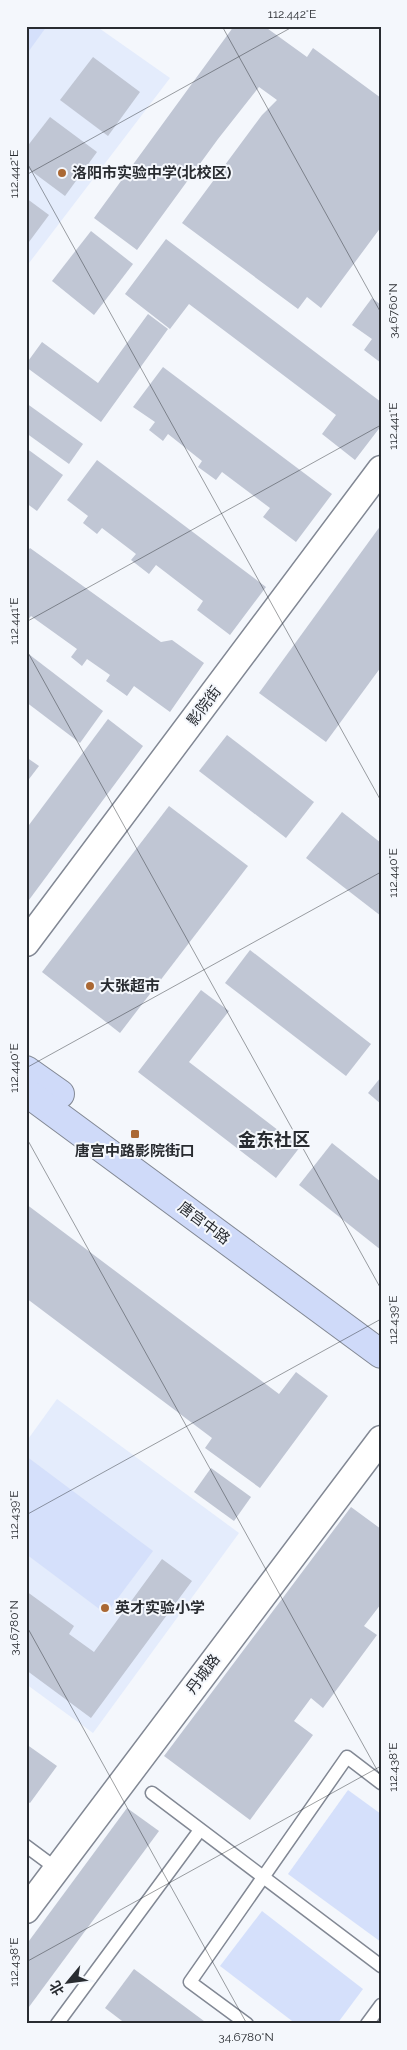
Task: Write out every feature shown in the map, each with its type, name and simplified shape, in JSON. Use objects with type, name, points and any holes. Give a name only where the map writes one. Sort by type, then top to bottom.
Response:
[{"type":"main road","name":"唐宫中路","points":[[26,1070],[381,1331]]},
{"type":"main road","name":"唐宫中路","points":[[26,1092],[381,1354]]},
{"type":"street","name":"影院街","points":[[26,943],[381,469]]},
{"type":"street","name":"丹城路","points":[[26,1910],[381,1439]]},
{"type":"lane","points":[[247,2024],[190,1982],[347,1757],[381,1782]]},
{"type":"lane","points":[[152,1793],[262,1878],[381,1966]]},
{"type":"lane","points":[[57,2024],[200,1830]]},
{"type":"lane","points":[[26,1846],[57,1869]]},
{"type":"lane","points":[[367,2024],[381,2005]]},
{"type":"shaded area","name":"洛阳市实验中学(北校区)","points":[[26,26],[96,26],[170,78],[26,267]]},
{"type":"shaded area","points":[[26,26],[47,26],[26,55]]},
{"type":"shaded area","name":"英才实验小学","points":[[57,1399],[239,1533],[93,1733],[26,1684],[26,1442]]},
{"type":"shaded area","points":[[26,1456],[153,1551],[106,1614],[26,1554]]},
{"type":"shaded area","points":[[348,1790],[381,1814],[381,1942],[288,1874]]},
{"type":"shaded area","points":[[262,1911],[363,1989],[337,2024],[296,2024],[220,1966]]},
{"type":"building","points":[[234,26],[264,26],[307,57],[313,48],[381,98],[381,227],[321,308],[307,297],[298,309],[182,223],[262,115],[277,100],[259,87],[218,139],[137,250],[94,218]]},
{"type":"building","points":[[93,57],[140,92],[108,136],[60,100]]},
{"type":"building","points":[[50,117],[97,152],[65,196],[26,167],[26,148]]},
{"type":"building","points":[[26,198],[49,215],[26,246]]},
{"type":"building","points":[[91,231],[133,264],[94,315],[52,281]]},
{"type":"building","points":[[166,239],[381,402],[381,426],[355,460],[322,434],[336,415],[189,304],[170,329],[125,294]]},
{"type":"building","points":[[372,298],[381,305],[381,363],[364,350],[372,339],[352,325]]},
{"type":"building","points":[[148,314],[168,329],[101,422],[26,367],[26,364],[42,342],[98,383]]},
{"type":"building","points":[[163,367],[332,494],[296,542],[263,517],[270,508],[222,472],[216,480],[198,467],[202,461],[168,434],[163,441],[149,430],[155,422],[133,407]]},
{"type":"building","points":[[26,403],[83,444],[69,464],[26,433]]},
{"type":"building","points":[[26,448],[63,475],[37,511],[26,503]]},
{"type":"building","points":[[97,460],[266,587],[230,635],[197,610],[203,601],[156,565],[149,574],[131,560],[136,554],[102,528],[97,534],[83,523],[88,516],[67,500]]},
{"type":"building","points":[[381,525],[381,667],[326,742],[259,693]]},
{"type":"building","points":[[30,548],[161,642],[172,640],[204,663],[170,712],[134,686],[127,696],[106,681],[110,675],[87,659],[82,666],[71,657],[77,649],[31,616],[26,622],[26,553]]},
{"type":"building","points":[[26,652],[103,711],[80,743],[26,702]]},
{"type":"building","points":[[108,719],[143,746],[26,904],[26,829]]},
{"type":"building","points":[[227,735],[314,802],[286,838],[199,771]]},
{"type":"building","points":[[26,757],[39,766],[26,783]]},
{"type":"building","points":[[169,806],[248,866],[120,1033],[42,972]]},
{"type":"building","points":[[342,812],[381,843],[381,916],[306,858]]},
{"type":"building","points":[[250,950],[371,1044],[346,1076],[225,983]]},
{"type":"building","points":[[201,990],[229,1011],[189,1062],[300,1147],[276,1178],[138,1072]]},
{"type":"building","points":[[381,1077],[381,1104],[368,1093]]},
{"type":"building","points":[[332,1143],[381,1182],[381,1250],[299,1185]]},
{"type":"building","points":[[26,1204],[279,1394],[296,1372],[328,1396],[260,1488],[205,1448],[212,1438],[26,1298]]},
{"type":"building","points":[[211,1468],[251,1497],[234,1521],[194,1492]]},
{"type":"building","points":[[351,1507],[381,1529],[381,1604],[364,1626],[377,1635],[323,1708],[311,1698],[294,1721],[313,1735],[250,1820],[164,1756]]},
{"type":"building","points":[[162,1559],[192,1581],[91,1718],[26,1670],[26,1591],[74,1626],[69,1634],[94,1652]]},
{"type":"building","points":[[26,1744],[57,1766],[30,1803],[26,1801]]},
{"type":"building","points":[[127,1808],[159,1831],[26,2011],[26,1945]]},
{"type":"building","points":[[134,1969],[208,2024],[126,2024],[105,2008]]},
{"type":"place","name":"洛阳市实验中学(北校区)","points":[[62,173]]},
{"type":"place","name":"大张超市","points":[[90,986]]},
{"type":"place","name":"唐宫中路影院街口","points":[[135,1134]]},
{"type":"place","name":"英才实验小学","points":[[105,1608]]},
{"type":"district","name":"金东社区","points":[[274,1140]]}]
